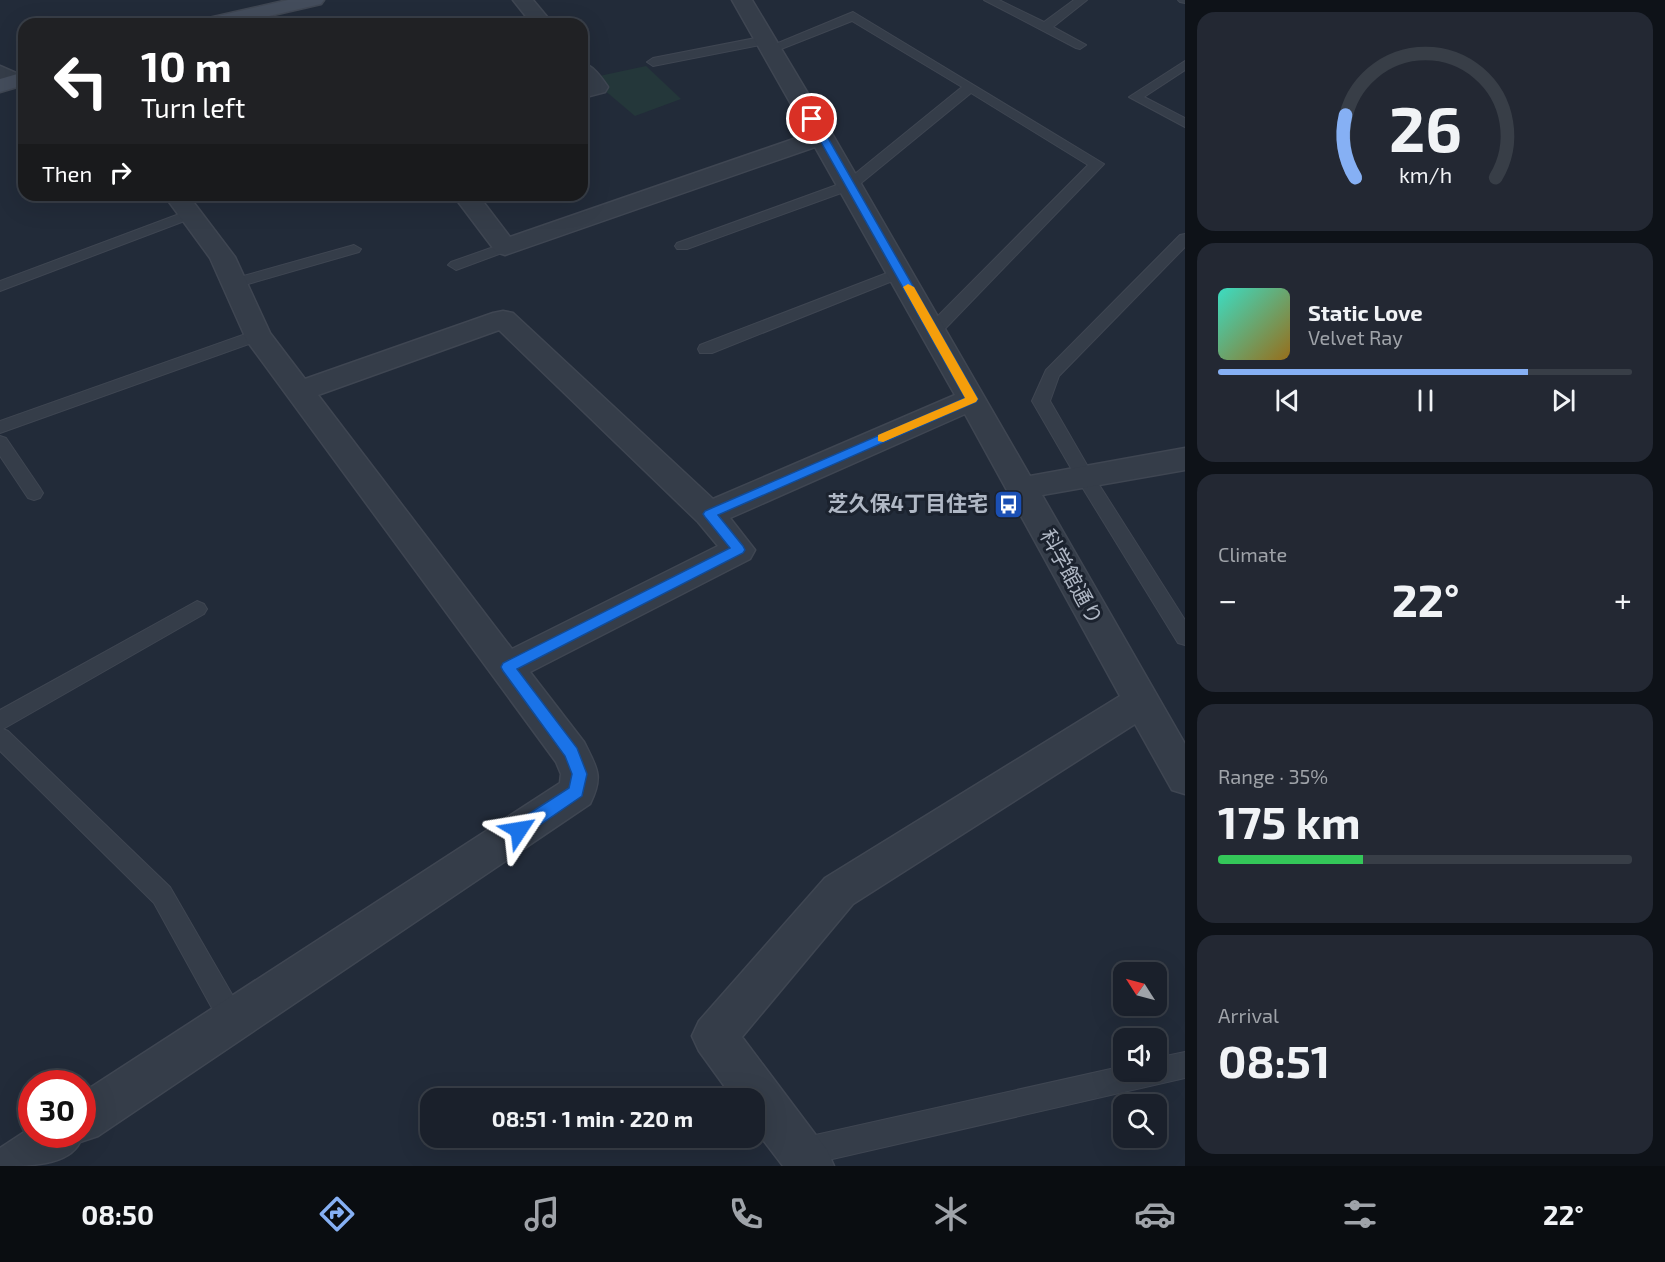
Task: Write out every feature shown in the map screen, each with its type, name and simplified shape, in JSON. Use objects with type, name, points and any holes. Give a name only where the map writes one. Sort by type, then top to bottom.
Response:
[{"type":"street","points":[[234,18],[315,0]]},
{"type":"street","points":[[523,0],[538,18]]},
{"type":"street","name":"科学館通り","points":[[742,0],[823,137],[1023,488],[1140,702],[1185,778]]},
{"type":"street","points":[[588,76],[597,87],[588,89]]},
{"type":"street","points":[[470,201],[505,247],[823,137]]},
{"type":"street","points":[[96,1111],[577,792],[580,774],[571,753],[508,667],[257,336],[222,257],[183,204]]},
{"type":"street","points":[[298,392],[503,319],[709,514],[739,550],[508,667]]},
{"type":"street","points":[[709,514],[972,399]]},
{"type":"street","points":[[1023,488],[1185,459]]},
{"type":"street","points":[[807,1159],[714,1035],[839,891],[1140,702]]},
{"type":"street","points":[[14,1166],[40,1148]]},
{"type":"lane","points":[[990,0],[1080,45]]},
{"type":"lane","points":[[1044,28],[1082,0]]},
{"type":"lane","points":[[653,62],[769,44],[853,16],[1097,164],[933,331]]},
{"type":"lane","points":[[1185,65],[1135,97],[1185,123]]},
{"type":"lane","points":[[682,246],[850,185],[970,87]]},
{"type":"lane","points":[[0,286],[183,204]]},
{"type":"lane","points":[[1185,238],[1052,374],[1041,401],[1085,477],[1185,637]]},
{"type":"lane","points":[[456,266],[505,247]]},
{"type":"lane","points":[[234,283],[354,249]]},
{"type":"lane","points":[[706,349],[900,273]]},
{"type":"lane","points":[[0,427],[257,336]]},
{"type":"lane","points":[[0,442],[34,493]]},
{"type":"lane","points":[[0,721],[196,609]]},
{"type":"lane","points":[[0,737],[162,895],[232,1019]]},
{"type":"lane","points":[[807,1159],[1185,1065]]},
{"type":"shaded area","points":[[646,66],[681,99],[635,116],[590,78]]},
{"type":"slow traffic","points":[[883,438],[972,399],[908,287]]},
{"type":"place","name":"芝久保4丁目住宅","points":[[1009,504]]},
{"type":"route","points":[[519,830],[577,792],[580,774],[571,753],[508,667],[739,550],[709,514],[972,399],[812,119]]}]
